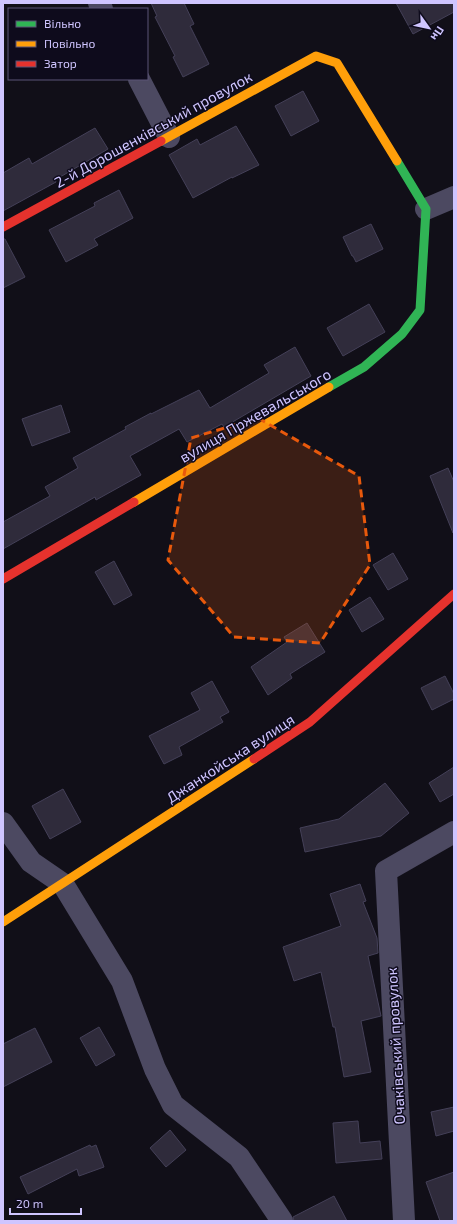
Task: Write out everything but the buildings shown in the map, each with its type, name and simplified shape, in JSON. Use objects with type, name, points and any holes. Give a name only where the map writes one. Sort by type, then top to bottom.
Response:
[{"type":"street","name":"2-й Дорошенківський провулок","points":[[3,227],[316,56],[337,63],[426,209]]},
{"type":"street","points":[[140,80],[169,137]]},
{"type":"street","points":[[426,209],[454,197]]},
{"type":"street","name":"вулиця Пржевальського","points":[[3,579],[364,367],[402,334],[420,310],[426,209]]},
{"type":"street","name":"Джанкойська вулиця","points":[[3,922],[64,884],[310,722],[454,594]]},
{"type":"street","points":[[3,823],[31,862],[64,884],[122,980],[155,1069],[173,1105],[239,1157],[282,1221]]},
{"type":"street","name":"Очаківський провулок","points":[[404,1221],[386,871],[454,832]]},
{"type":"highlighted area","points":[[258,418],[359,476],[370,565],[320,643],[234,637],[168,560],[191,438]]},
{"type":"traffic: fast","points":[[329,387],[364,367],[402,334],[420,310],[426,209],[397,161]]},
{"type":"traffic: slow","points":[[161,141],[316,56],[337,63],[397,161]]},
{"type":"traffic: slow","points":[[134,502],[329,387]]},
{"type":"traffic: slow","points":[[3,922],[254,759]]},
{"type":"traffic: jam","points":[[3,227],[161,141]]},
{"type":"traffic: jam","points":[[3,579],[134,502]]},
{"type":"traffic: jam","points":[[254,759],[310,722],[454,594]]}]
